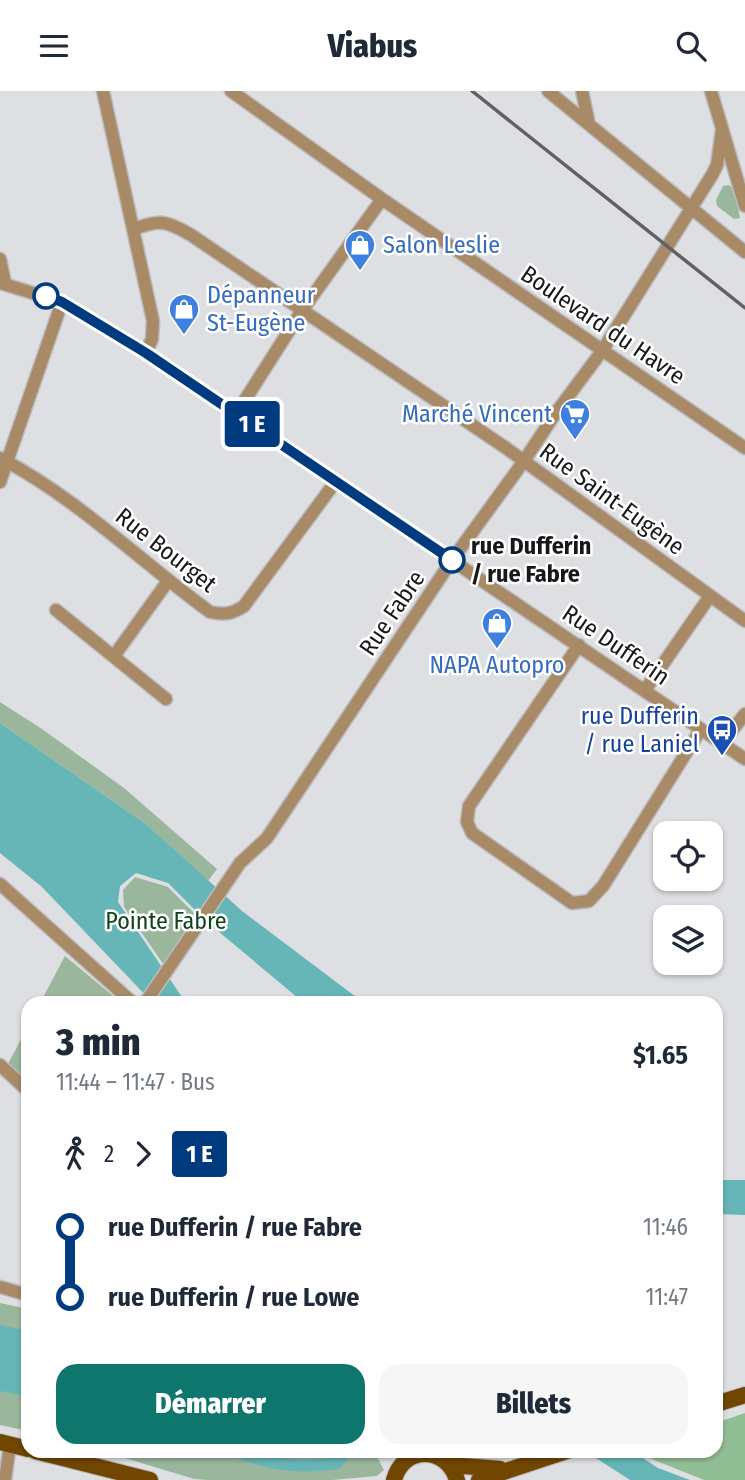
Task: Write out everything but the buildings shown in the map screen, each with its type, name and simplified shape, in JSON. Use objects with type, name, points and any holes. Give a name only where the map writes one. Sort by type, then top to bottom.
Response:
[{"type":"main road","points":[[723,1402],[745,1395]]},
{"type":"main road","points":[[63,1458],[150,1480]]},
{"type":"main road","points":[[396,1471],[412,1458]]},
{"type":"main road","points":[[439,1458],[454,1473],[506,1469]]},
{"type":"main road","points":[[479,1480],[546,1458]]},
{"type":"street","points":[[103,91],[153,321],[152,339],[146,353]]},
{"type":"street","name":"Boulevard du Havre","points":[[231,91],[382,199],[745,448]]},
{"type":"street","points":[[548,91],[745,252]]},
{"type":"street","points":[[582,91],[589,124]]},
{"type":"street","name":"Rue Fabre","points":[[150,996],[240,863],[267,838],[452,560],[602,351],[691,208],[717,165],[722,129],[712,91]]},
{"type":"street","points":[[722,129],[745,206]]},
{"type":"street","points":[[236,414],[302,310],[382,199]]},
{"type":"street","name":"Rue Saint-Eugène","points":[[134,229],[159,221],[177,227],[524,461],[745,621]]},
{"type":"street","points":[[0,259],[3,283]]},
{"type":"street","name":"Rue Dufferin","points":[[3,283],[62,302],[146,353],[745,759]]},
{"type":"street","points":[[0,482],[4,460],[62,302]]},
{"type":"street","name":"Rue Bourget","points":[[4,460],[34,477],[90,518],[210,611],[223,614],[233,613],[244,606],[336,481]]},
{"type":"street","points":[[114,656],[168,581]]},
{"type":"street","points":[[645,690],[710,597]]},
{"type":"street","points":[[56,610],[166,699]]},
{"type":"street","points":[[579,645],[469,806],[467,822],[472,833],[572,903],[589,901],[603,886],[701,729]]},
{"type":"street","points":[[722,743],[745,714]]},
{"type":"street","points":[[0,884],[125,996]]},
{"type":"street","points":[[0,1065],[21,1084]]},
{"type":"street","points":[[0,1287],[21,1293]]},
{"type":"street","points":[[5,1443],[5,1480]]},
{"type":"green space","points":[[729,185],[734,189],[740,218],[734,219],[717,206],[716,200],[723,186]]},
{"type":"green space","points":[[0,702],[124,788],[217,869],[208,881],[146,824],[0,723]]},
{"type":"green space","name":"Pointe Fabre","points":[[135,877],[168,887],[199,918],[166,968],[124,907],[123,890]]},
{"type":"green space","points":[[65,956],[113,996],[44,996]]},
{"type":"green space","points":[[21,1039],[21,1077],[8,1064]]},
{"type":"green space","points":[[0,1303],[21,1308],[21,1430],[0,1425]]},
{"type":"green space","points":[[745,1413],[745,1480],[704,1480],[649,1458],[723,1458],[723,1421]]},
{"type":"green space","points":[[125,1458],[378,1458],[384,1470],[377,1476],[332,1480],[194,1479]]},
{"type":"water","points":[[0,723],[146,824],[242,911],[355,996],[296,996],[206,921],[168,883],[136,873],[120,886],[118,902],[181,996],[146,996],[42,887],[0,853]]},
{"type":"water","points":[[723,1180],[745,1180],[745,1215],[723,1214]]},
{"type":"water","points":[[0,1325],[21,1330],[21,1395],[0,1391]]},
{"type":"water","points":[[596,1458],[643,1458],[658,1468],[690,1480],[630,1480]]},
{"type":"waterway","points":[[257,1458],[296,1465],[337,1463],[341,1458]]},
{"type":"railway","points":[[472,91],[745,308]]},
{"type":"bus line","points":[[46,296],[62,302],[146,353],[452,560]]},
{"type":"place","name":"Salon Leslie","points":[[360,272]]},
{"type":"place","name":"Dépanneur St-Eugène","points":[[184,336]]},
{"type":"place","name":"Marché Vincent","points":[[575,441]]},
{"type":"place","name":"rue Dufferin / rue Fabre","points":[[452,560]]},
{"type":"place","name":"NAPA Autopro","points":[[497,650]]},
{"type":"place","name":"rue Dufferin / rue Laniel","points":[[722,757]]}]
